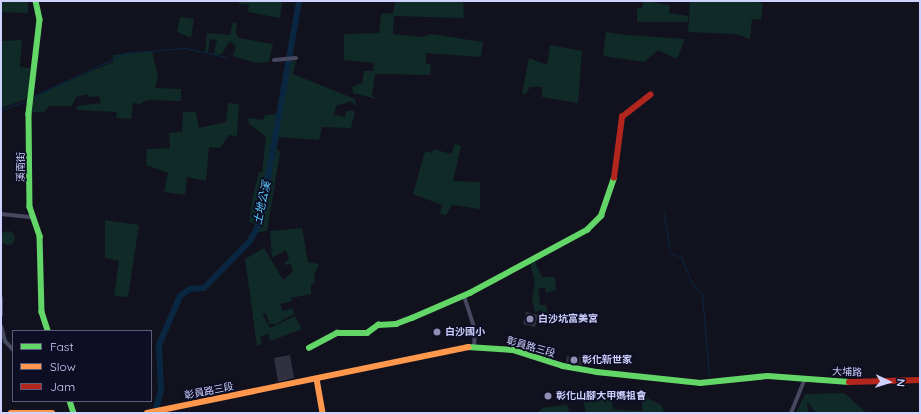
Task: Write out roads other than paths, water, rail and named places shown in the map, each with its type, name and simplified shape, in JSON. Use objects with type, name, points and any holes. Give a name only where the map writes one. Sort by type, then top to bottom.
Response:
[{"type":"street","name":"溪南街","points":[[36,1],[40,20],[29,114],[32,217],[40,236],[42,312],[48,330]]},
{"type":"street","points":[[274,60],[284,57],[294,58]]},
{"type":"street","points":[[309,348],[342,332],[367,333],[378,325],[399,324],[464,296],[590,228],[601,216],[613,187],[622,117],[650,95]]},
{"type":"street","points":[[1,214],[32,217]]},
{"type":"street","points":[[464,296],[475,329],[474,346]]},
{"type":"street","points":[[1,298],[1,315]]},
{"type":"street","points":[[1,326],[5,342],[12,349]]},
{"type":"street","name":"彰員路三段","points":[[150,412],[474,346],[513,350],[563,366],[597,372],[700,383],[768,376],[798,378]]},
{"type":"street","points":[[317,378],[323,413]]},
{"type":"street","name":"大埔路","points":[[798,378],[853,382],[920,380]]},
{"type":"street","points":[[791,413],[805,379]]},
{"type":"street","points":[[70,402],[74,413]]},
{"type":"street","points":[[11,413],[52,413]]},
{"type":"waterway","name":"土地公溪","points":[[155,413],[161,391],[159,345],[180,296],[190,289],[204,288],[249,242],[260,223],[299,1]]},
{"type":"waterway","points":[[34,96],[126,53],[185,48],[226,57]]},
{"type":"waterway","points":[[1,110],[28,100]]},
{"type":"waterway","points":[[664,213],[670,253],[681,257],[691,282],[702,294],[709,376]]},
{"type":"place","name":"白沙坑富美宮","points":[[530,319]]},
{"type":"place","name":"白沙國小","points":[[437,332]]},
{"type":"place","name":"彰化新世家","points":[[574,360]]},
{"type":"place","name":"彰化山腳大甲媽祖會","points":[[548,396]]}]
